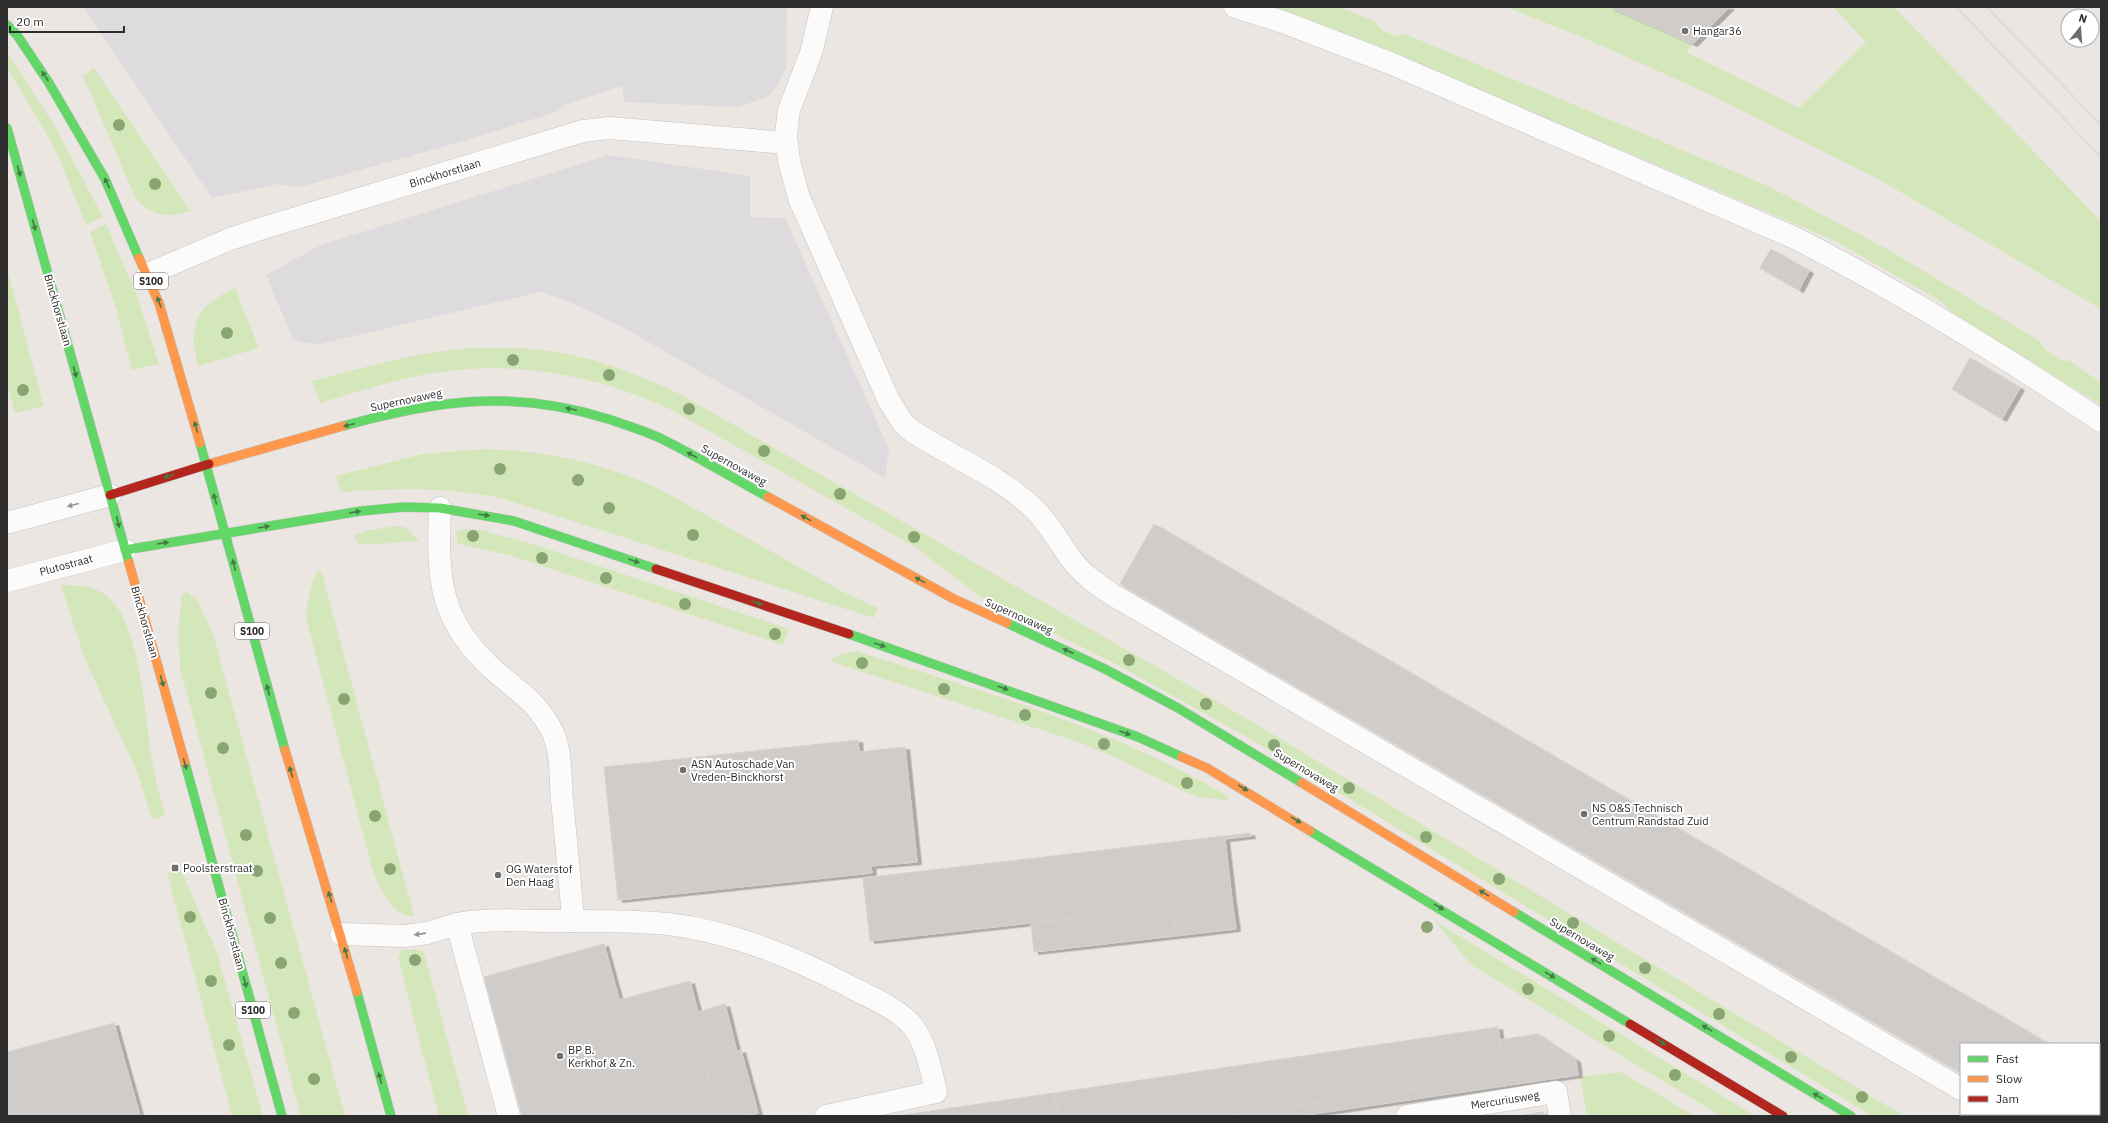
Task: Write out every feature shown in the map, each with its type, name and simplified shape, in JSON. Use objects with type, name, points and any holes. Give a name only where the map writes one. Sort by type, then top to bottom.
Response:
[{"type":"main road","name":"S100","points":[[7,26],[17,35],[38,66],[80,134],[105,179],[148,274],[170,336],[278,728],[341,934],[390,1116]]},
{"type":"main road","name":"Binckhorstlaan","points":[[7,128],[282,1116]]},
{"type":"main road","name":"Supernovaweg","points":[[110,495],[206,464],[294,439],[404,411],[478,400],[545,404],[570,408],[624,423],[661,439],[708,464],[954,599],[1103,668],[1173,705],[1851,1116]]},
{"type":"main road","points":[[125,550],[361,511],[404,507],[440,508],[506,520],[590,546],[967,675],[1174,753],[1231,781],[1783,1116]]},
{"type":"street","points":[[822,7],[811,53],[789,110],[786,144],[792,176],[802,205],[889,401],[903,423],[921,438],[1002,485],[1033,508],[1053,530],[1072,560],[1098,585],[1960,1088]]},
{"type":"street","points":[[1235,7],[1283,22],[1390,63],[1795,238],[1834,258],[1946,324],[2101,421]]},
{"type":"street","name":"Binckhorstlaan","points":[[148,274],[228,240],[260,229],[583,131],[610,128],[786,144]]},
{"type":"street","points":[[7,523],[110,495]]},
{"type":"street","points":[[440,508],[440,573],[445,601],[452,618],[460,633],[473,649],[496,672],[537,707],[553,733],[559,761],[573,921]]},
{"type":"street","name":"Plutostraat","points":[[7,581],[125,550]]},
{"type":"street","points":[[341,934],[404,936],[427,933],[457,924],[474,921],[573,921],[670,924],[739,939],[792,959],[824,974],[901,1016],[911,1025],[925,1051],[936,1092],[826,1116]]},
{"type":"street","points":[[457,924],[509,1116]]},
{"type":"street","name":"Mercuriusweg","points":[[1407,1116],[1556,1092],[1560,1116]]},
{"type":"shaded area","points":[[83,7],[787,7],[786,68],[779,83],[767,97],[738,107],[624,102],[622,86],[564,105],[556,112],[460,142],[300,187],[278,184],[212,198]]},
{"type":"shaded area","points":[[609,155],[750,176],[750,217],[785,218],[889,449],[885,478],[624,328],[570,302],[540,292],[320,344],[305,343],[293,339],[266,275],[321,245]]},
{"type":"green space","points":[[1276,7],[1339,7],[1374,21],[1382,30],[1395,36],[1405,34],[1768,186],[1887,249],[2038,340],[2046,350],[2064,362],[2069,360],[2101,383],[2101,405],[1953,313],[1939,300],[1833,240],[1376,45]]},
{"type":"green space","points":[[1506,7],[1609,7],[1693,44],[1686,52],[1799,108],[1866,42],[1833,7],[1894,7],[2101,221],[2101,309],[1878,179],[1709,94],[1591,41]]},
{"type":"green space","points":[[7,52],[53,123],[103,217],[86,224],[54,147],[7,68]]},
{"type":"green space","points":[[94,68],[190,211],[175,215],[160,214],[147,208],[135,197],[83,76]]},
{"type":"green space","points":[[106,224],[137,296],[159,364],[132,370],[116,308],[90,232]]},
{"type":"green space","points":[[7,269],[44,406],[15,413],[7,383]]},
{"type":"green space","points":[[235,288],[259,348],[198,366],[194,339],[198,318],[211,302]]},
{"type":"green space","points":[[471,348],[535,349],[572,355],[620,368],[680,394],[1256,724],[1904,1116],[1872,1116],[1247,737],[1112,662],[978,595],[917,548],[670,409],[642,397],[584,379],[555,373],[525,370],[495,368],[464,369],[434,373],[391,382],[320,403],[312,381],[371,365],[431,353]]},
{"type":"green space","points":[[483,449],[530,452],[576,460],[599,466],[643,482],[665,492],[847,594],[878,608],[874,618],[501,498],[481,494],[421,489],[341,492],[336,476],[423,454]]},
{"type":"green space","points":[[398,526],[405,527],[419,541],[362,544],[358,543],[354,535],[369,530]]},
{"type":"green space","points":[[461,529],[481,530],[536,545],[789,629],[783,645],[509,555],[458,544],[456,533]]},
{"type":"green space","points":[[320,570],[414,916],[399,912],[393,906],[382,891],[372,868],[307,622],[309,596],[316,572]]},
{"type":"green space","points":[[61,585],[82,586],[96,590],[108,597],[122,615],[130,633],[136,654],[153,767],[165,816],[152,819],[138,774],[84,657]]},
{"type":"green space","points":[[187,592],[197,599],[213,634],[345,1116],[301,1116],[180,668],[178,633],[182,595]]},
{"type":"green space","points":[[856,651],[1000,697],[1094,731],[1185,773],[1229,797],[1228,800],[1205,798],[1188,793],[1117,758],[1078,742],[829,661],[842,654]]},
{"type":"green space","points":[[181,870],[217,953],[263,1116],[232,1116],[167,873]]},
{"type":"green space","points":[[1435,921],[1755,1116],[1721,1116],[1470,964]]},
{"type":"green space","points":[[417,949],[424,953],[468,1116],[439,1116],[398,957],[402,950]]},
{"type":"green space","points":[[1621,1072],[1694,1116],[1587,1116],[1580,1077]]},
{"type":"building","name":"Hangar36","points":[[1609,7],[1730,7],[1693,44]]},
{"type":"building","points":[[1771,249],[1809,271],[1799,290],[1760,268]]},
{"type":"building","points":[[1970,358],[2020,388],[2002,419],[1952,389]]},
{"type":"building","name":"NS O&S Technisch Centrum Randstad Zuid","points":[[1154,524],[2047,1043],[1960,1043],[1960,1072],[1120,584]]},
{"type":"building","points":[[858,740],[859,752],[905,747],[917,862],[871,866],[872,873],[618,900],[604,767]]},
{"type":"building","points":[[1250,833],[1251,836],[1225,839],[1232,900],[1173,907],[1176,930],[1121,936],[1119,913],[870,941],[863,878]]},
{"type":"building","points":[[1232,900],[1236,929],[1034,952],[1031,923],[1119,913],[1121,936],[1176,930],[1173,907]]},
{"type":"building","points":[[604,944],[651,1116],[522,1116],[484,977]]},
{"type":"building","points":[[690,981],[698,1012],[725,1004],[737,1052],[704,1060],[719,1116],[638,1116],[607,1003]]},
{"type":"building","points":[[114,1023],[140,1116],[7,1116],[7,1052]]},
{"type":"building","points":[[1498,1027],[1505,1075],[1229,1116],[1058,1116],[1054,1093]]},
{"type":"building","points":[[1537,1034],[1576,1060],[1578,1075],[1299,1116],[1229,1116],[1505,1075],[1499,1040]]},
{"type":"building","points":[[741,1050],[758,1113],[744,1116],[719,1116],[704,1060]]},
{"type":"building","points":[[2101,1074],[2101,1116],[2034,1115],[2100,1115]]},
{"type":"building","points":[[1054,1093],[1058,1116],[897,1116]]},
{"type":"building","points":[[1543,1112],[1544,1116],[1518,1116]]},
{"type":"railway","points":[[1956,7],[2101,157]]},
{"type":"railway","points":[[1987,7],[2101,125]]},
{"type":"traffic: fast","points":[[7,25],[17,35],[49,83],[105,179],[139,258]]},
{"type":"traffic: fast","points":[[7,128],[129,563]]},
{"type":"traffic: fast","points":[[343,426],[378,417],[443,404],[507,401],[539,404],[573,410],[608,419],[649,433],[689,453],[768,497]]},
{"type":"traffic: fast","points":[[200,443],[285,750]]},
{"type":"traffic: fast","points":[[125,550],[361,511],[404,507],[440,508],[514,521],[656,569]]},
{"type":"traffic: fast","points":[[1007,623],[1103,668],[1178,708],[1302,783]]},
{"type":"traffic: fast","points":[[849,634],[1138,737],[1182,757]]},
{"type":"traffic: fast","points":[[185,763],[282,1116]]},
{"type":"traffic: fast","points":[[1310,831],[1630,1024]]},
{"type":"traffic: fast","points":[[1514,912],[1851,1116]]},
{"type":"traffic: fast","points":[[357,992],[391,1116]]},
{"type":"traffic: slow","points":[[139,258],[159,303],[200,443]]},
{"type":"traffic: slow","points":[[209,464],[343,426]]},
{"type":"traffic: slow","points":[[768,497],[954,599],[1007,623]]},
{"type":"traffic: slow","points":[[129,563],[185,763]]},
{"type":"traffic: slow","points":[[285,750],[357,992]]},
{"type":"traffic: slow","points":[[1182,757],[1207,768],[1310,831]]},
{"type":"traffic: slow","points":[[1302,783],[1514,912]]},
{"type":"traffic: jam","points":[[110,495],[209,464]]},
{"type":"traffic: jam","points":[[656,569],[849,634]]},
{"type":"traffic: jam","points":[[1630,1024],[1783,1116]]},
{"type":"place","name":"Hangar36","points":[[1685,31]]},
{"type":"place","name":"ASN Autoschade Van Vreden-Binckhorst","points":[[683,770]]},
{"type":"place","name":"NS O&S Technisch Centrum Randstad Zuid","points":[[1584,814]]},
{"type":"place","name":"Poolsterstraat","points":[[175,868]]},
{"type":"place","name":"OG Waterstof Den Haag","points":[[498,875]]},
{"type":"place","name":"BP B. Kerkhof & Zn.","points":[[560,1056]]}]
